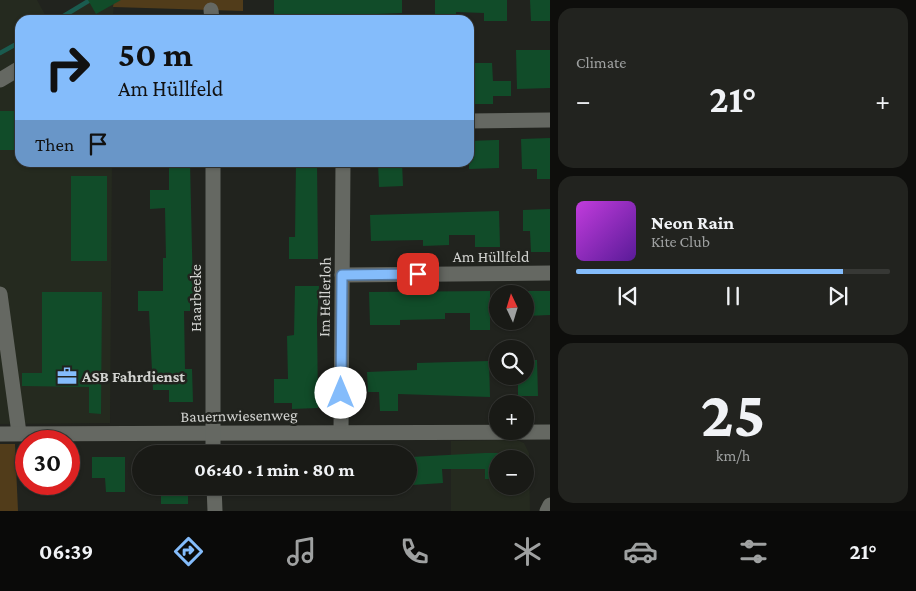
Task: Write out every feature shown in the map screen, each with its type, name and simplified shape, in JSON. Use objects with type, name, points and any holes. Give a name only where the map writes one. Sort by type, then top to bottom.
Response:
[{"type":"street","points":[[0,80],[15,71]]},
{"type":"street","points":[[474,120],[550,120]]},
{"type":"street","name":"Haarbeeke","points":[[213,167],[213,445]]},
{"type":"street","name":"Im Hellerloh","points":[[341,432],[343,167]]},
{"type":"street","name":"Am Hüllfeld","points":[[342,275],[550,273]]},
{"type":"street","points":[[0,294],[19,430]]},
{"type":"street","name":"Bauernwiesenweg","points":[[80,433],[550,432]]},
{"type":"street","name":"Bauernwiesenweg","points":[[0,434],[15,433]]},
{"type":"street","points":[[215,495],[216,511]]},
{"type":"street","points":[[547,511],[550,504]]},
{"type":"shaded area","points":[[0,0],[37,0],[45,15],[15,15],[15,167],[112,167],[110,423],[0,424]]},
{"type":"shaded area","points":[[90,0],[114,0],[113,15],[65,15]]},
{"type":"shaded area","points":[[114,0],[243,0],[243,11],[113,7]]},
{"type":"shaded area","points":[[517,440],[524,443],[528,450],[489,450],[489,495],[530,495],[530,511],[451,511],[451,441]]},
{"type":"shaded area","points":[[0,444],[15,444],[15,495],[17,495],[18,511],[0,511]]},
{"type":"building","points":[[88,0],[121,0],[96,14]]},
{"type":"building","points":[[274,0],[402,0],[402,13],[274,15]]},
{"type":"building","points":[[435,0],[507,0],[507,21],[484,21],[484,13],[456,12],[456,15],[435,15]]},
{"type":"building","points":[[530,0],[550,0],[550,21],[531,21]]},
{"type":"building","points":[[516,50],[550,50],[550,88],[517,89]]},
{"type":"building","points":[[474,63],[492,63],[493,81],[511,81],[511,96],[493,96],[493,104],[474,104]]},
{"type":"building","points":[[0,111],[15,111],[15,150],[0,150]]},
{"type":"building","points":[[550,138],[550,179],[537,179],[537,169],[522,169],[521,139]]},
{"type":"building","points":[[499,140],[499,168],[469,169],[469,167],[474,167],[474,141]]},
{"type":"building","points":[[169,167],[190,167],[193,293],[190,294],[190,311],[184,311],[185,369],[192,369],[193,402],[169,402],[169,390],[153,390],[149,311],[138,311],[138,291],[163,291],[163,258],[166,258],[165,208],[150,209],[150,190],[169,190]]},
{"type":"building","points":[[296,167],[317,167],[318,259],[289,259],[289,237],[295,237]]},
{"type":"building","points":[[378,167],[402,167],[403,186],[379,187]]},
{"type":"building","points":[[71,176],[107,176],[107,261],[71,261]]},
{"type":"building","points":[[550,209],[550,252],[531,252],[530,231],[523,231],[523,210]]},
{"type":"building","points":[[499,211],[500,247],[475,247],[475,235],[449,235],[449,245],[423,246],[423,240],[371,241],[370,215]]},
{"type":"building","points":[[295,286],[319,286],[317,319],[318,408],[292,409],[292,403],[274,403],[274,379],[288,379],[287,336],[294,335]]},
{"type":"building","points":[[489,291],[489,330],[470,330],[470,313],[445,313],[445,319],[400,320],[400,325],[370,325],[369,292]]},
{"type":"building","points":[[534,291],[550,291],[550,315],[534,316]]},
{"type":"building","points":[[42,292],[102,292],[101,414],[89,413],[89,387],[22,386],[22,373],[42,373]]},
{"type":"building","points":[[534,360],[537,360],[538,396],[518,395],[518,385],[534,385]]},
{"type":"building","points":[[489,361],[490,395],[489,397],[398,394],[398,411],[380,411],[379,392],[368,392],[367,372],[417,370],[417,363]]},
{"type":"building","points":[[489,453],[489,479],[485,479],[485,469],[442,469],[443,483],[417,485],[417,457]]},
{"type":"building","points":[[92,457],[125,457],[125,492],[106,492],[105,478],[92,478]]},
{"type":"building","points":[[161,495],[188,495],[188,504],[161,504]]},
{"type":"waterway","points":[[65,15],[90,0]]},
{"type":"waterway","points":[[0,53],[15,45]]},
{"type":"place","name":"ASB Fahrdienst","points":[[67,376]]},
{"type":"route","points":[[341,393],[342,275],[418,274]]}]
